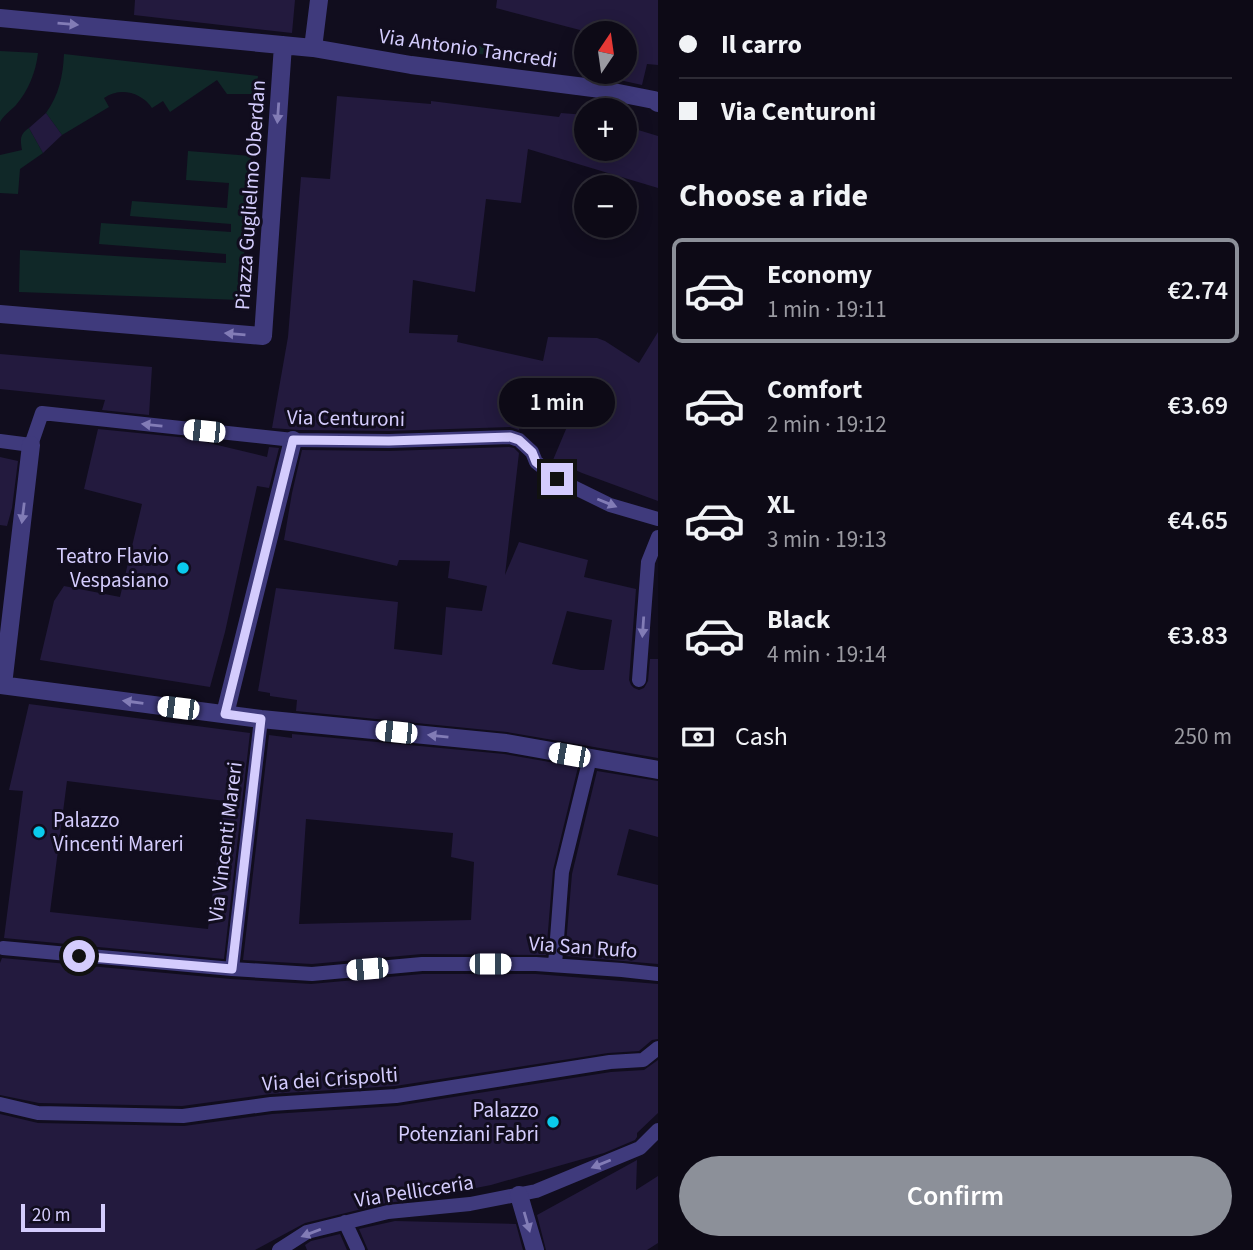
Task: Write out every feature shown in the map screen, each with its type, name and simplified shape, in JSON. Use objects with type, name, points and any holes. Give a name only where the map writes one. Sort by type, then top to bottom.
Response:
[{"type":"street","points":[[313,48],[319,0]]},
{"type":"street","name":"Via Antonio Tancredi","points":[[0,18],[313,48],[411,65],[593,88],[657,100]]},
{"type":"street","name":"Piazza Guglielmo Oberdan","points":[[0,314],[263,336],[283,45]]},
{"type":"street","points":[[225,714],[293,440]]},
{"type":"street","points":[[31,445],[1,685],[261,719],[506,743],[658,770]]},
{"type":"street","points":[[519,1195],[535,1250]]},
{"type":"lane","name":"Via Centuroni","points":[[31,445],[42,413],[293,440],[389,441],[510,437],[519,440],[532,452],[536,462],[557,479],[610,505],[658,519]]},
{"type":"lane","points":[[0,441],[31,445]]},
{"type":"lane","points":[[639,680],[648,562],[658,537]]},
{"type":"lane","name":"Via Vincenti Mareri","points":[[232,969],[261,719]]},
{"type":"lane","points":[[555,965],[562,872],[590,758]]},
{"type":"lane","name":"Via San Rufo","points":[[3,948],[312,974],[422,964],[555,965],[658,974]]},
{"type":"lane","name":"Via dei Crispolti","points":[[0,1104],[38,1113],[183,1116],[271,1104],[396,1097],[610,1062],[643,1060],[658,1048]]},
{"type":"lane","name":"Via Pellicceria","points":[[279,1250],[307,1232],[388,1212],[470,1205],[536,1191],[640,1148],[658,1130]]},
{"type":"lane","points":[[345,1223],[358,1250]]},
{"type":"green space","points":[[437,41],[516,50],[515,58],[436,49]]},
{"type":"green space","points":[[0,51],[38,53],[28,87],[0,122]]},
{"type":"green space","points":[[64,54],[258,76],[256,94],[227,94],[217,80],[170,112],[163,101],[152,108],[136,95],[117,93],[104,98],[109,107],[62,135],[46,113],[60,85]]},
{"type":"green space","points":[[29,128],[43,153],[20,169],[18,194],[0,193],[0,155],[22,150],[21,137]]},
{"type":"green space","points":[[188,151],[251,156],[241,300],[19,292],[20,250],[226,263],[226,254],[99,244],[101,223],[231,232],[231,224],[130,216],[132,201],[227,208],[229,183],[186,180]]},
{"type":"building","points":[[135,0],[295,0],[292,33],[134,15]]},
{"type":"building","points":[[497,0],[658,0],[658,65],[647,64],[642,85],[637,84],[637,21],[574,21],[574,28],[496,8]]},
{"type":"building","points":[[337,96],[431,104],[431,101],[559,117],[561,113],[574,114],[574,161],[637,161],[637,130],[658,136],[658,188],[637,182],[637,175],[615,175],[528,149],[521,203],[486,199],[475,292],[413,280],[409,333],[458,335],[457,342],[543,361],[548,337],[597,338],[639,363],[658,332],[658,501],[553,460],[572,415],[524,399],[519,430],[510,427],[389,431],[272,428],[288,337],[301,177],[330,179]]},
{"type":"building","points":[[46,113],[62,135],[43,153],[29,128]]},
{"type":"building","points":[[0,354],[152,367],[149,415],[102,410],[105,400],[0,389]]},
{"type":"building","name":"Teatro Flavio Vespasiano","points":[[98,429],[188,438],[267,457],[269,447],[279,448],[269,488],[257,486],[210,687],[40,660],[54,601],[64,586],[120,597],[142,504],[84,489]]},
{"type":"building","points":[[509,447],[519,453],[505,575],[519,542],[588,560],[584,577],[636,589],[629,680],[634,688],[644,688],[648,681],[650,659],[658,659],[658,758],[507,732],[296,711],[297,700],[270,696],[270,693],[258,691],[276,588],[398,602],[394,649],[442,655],[446,607],[482,611],[487,586],[448,578],[450,561],[399,560],[397,566],[284,540],[302,450],[389,451]],"holes":[[[567,611],[612,620],[604,670],[581,670],[552,664]]]},
{"type":"building","points":[[0,457],[18,461],[7,526],[0,525]]},
{"type":"building","name":"Palazzo Vincenti Mareri","points":[[29,704],[250,733],[224,959],[4,938],[23,791],[9,790]],"holes":[[[67,781],[225,801],[208,929],[50,912]]]},
{"type":"building","points":[[292,734],[504,754],[578,767],[553,870],[546,955],[422,954],[312,964],[243,960],[269,735],[292,738]],"holes":[[[306,819],[453,833],[451,857],[474,862],[471,920],[299,924]]]},
{"type":"building","points":[[597,771],[658,781],[658,837],[629,829],[617,875],[658,885],[658,964],[565,956],[572,874]]},
{"type":"building","points":[[2,958],[311,984],[422,974],[536,974],[658,984],[658,1039],[652,1040],[639,1051],[608,1053],[395,1086],[270,1094],[182,1106],[39,1103],[0,1095]]},
{"type":"building","points":[[658,1060],[658,1113],[637,1133],[635,1140],[604,1153],[491,1185],[386,1203],[305,1223],[255,1250],[0,1250],[0,1114],[38,1123],[184,1126],[272,1114],[397,1106],[611,1072],[644,1070]]},
{"type":"building","points":[[637,1160],[636,1190],[658,1176],[658,1243],[647,1250],[546,1250],[537,1215]]},
{"type":"building","points":[[395,1221],[516,1224],[523,1250],[368,1250],[359,1229]]},
{"type":"building","points":[[340,1234],[347,1250],[307,1250],[305,1245],[311,1241]]},
{"type":"place","name":"Teatro Flavio Vespasiano","points":[[183,568]]},
{"type":"place","name":"Palazzo Vincenti Mareri","points":[[39,832]]},
{"type":"place","name":"Palazzo Potenziani Fabri","points":[[553,1122]]},
{"type":"route","points":[[79,956],[232,969],[261,719],[225,714],[293,440],[389,441],[510,437],[519,440],[532,452],[536,462],[557,479]]}]
